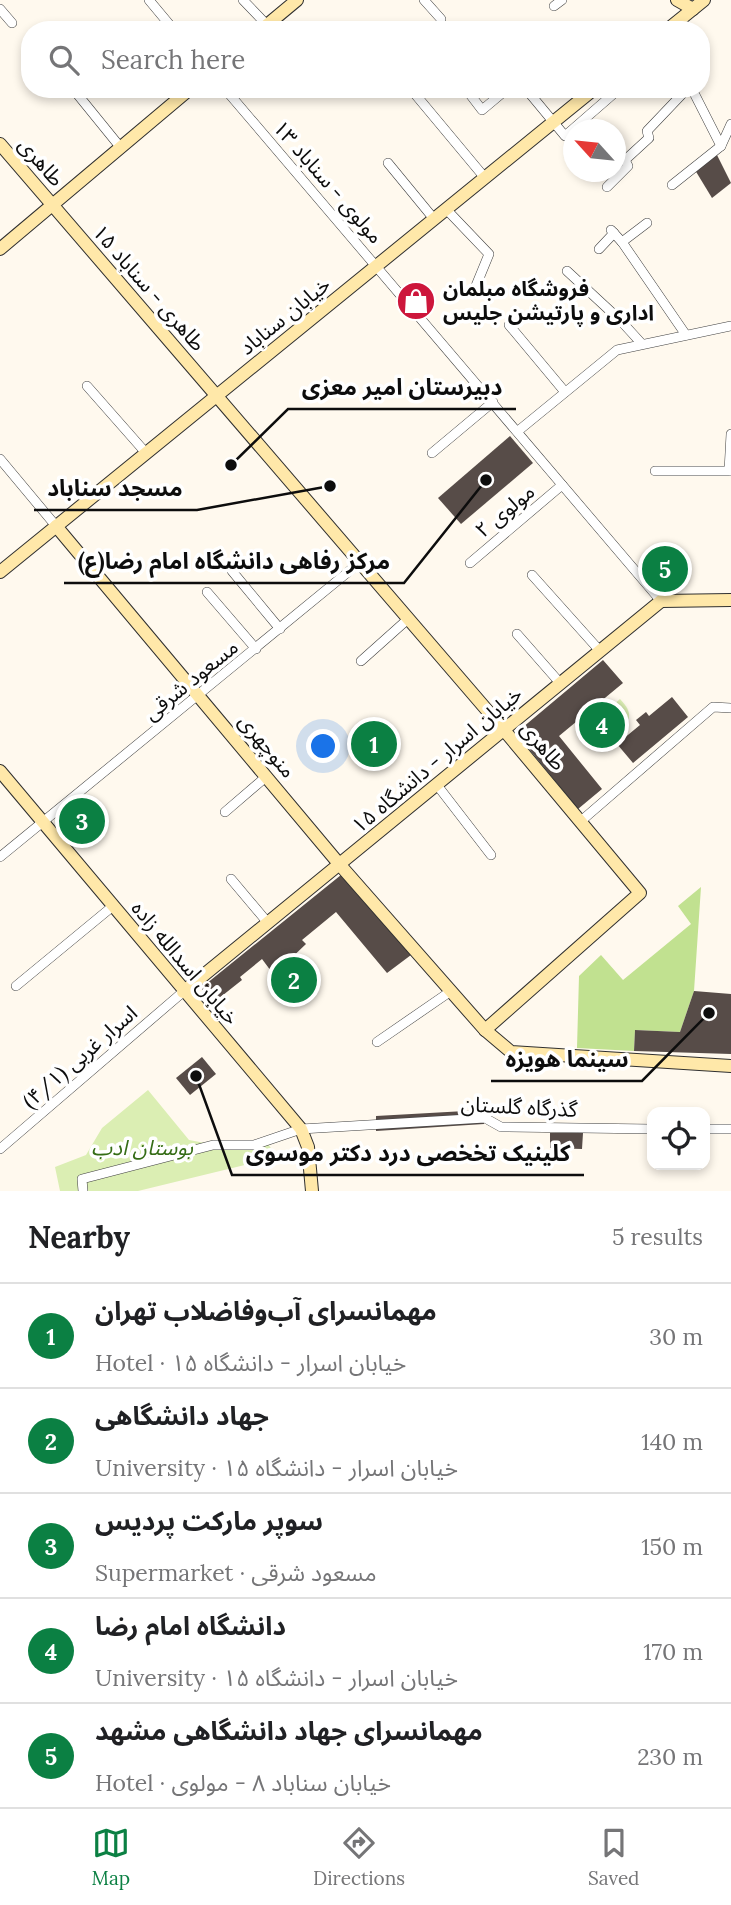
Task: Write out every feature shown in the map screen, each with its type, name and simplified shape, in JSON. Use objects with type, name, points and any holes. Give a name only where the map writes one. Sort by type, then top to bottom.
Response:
[{"type":"street","points":[[149,0],[166,21]]},
{"type":"street","points":[[243,0],[259,21]]},
{"type":"street","points":[[271,21],[297,0]]},
{"type":"street","points":[[424,0],[441,19]]},
{"type":"street","points":[[677,0],[693,9]]},
{"type":"street","points":[[678,21],[704,0]]},
{"type":"street","points":[[0,9],[12,23]]},
{"type":"street","points":[[80,98],[121,148]]},
{"type":"street","points":[[0,249],[179,98]]},
{"type":"street","name":"مولوی - سناباد ۱۳","points":[[233,98],[661,601]]},
{"type":"street","points":[[418,98],[485,178]]},
{"type":"street","points":[[473,98],[482,110],[496,98]]},
{"type":"street","points":[[534,98],[565,136],[609,98]]},
{"type":"street","name":"خیابان سناباد","points":[[3,564],[56,526],[583,98]]},
{"type":"street","points":[[607,187],[628,166],[625,160],[649,138],[647,131],[680,98]]},
{"type":"street","points":[[694,98],[721,146]]},
{"type":"street","points":[[672,185],[721,146],[731,124]]},
{"type":"street","name":"طاهری","points":[[0,144],[53,205]]},
{"type":"street","points":[[388,163],[433,219]]},
{"type":"street","name":"طاهری - سناباد ۱۵","points":[[53,205],[359,563]]},
{"type":"street","points":[[446,209],[489,254],[473,293]]},
{"type":"street","points":[[622,242],[647,223]]},
{"type":"street","points":[[599,249],[612,231],[686,335]]},
{"type":"street","points":[[567,271],[642,344]]},
{"type":"street","points":[[509,326],[565,392]]},
{"type":"street","points":[[518,431],[617,350],[731,326]]},
{"type":"street","points":[[87,386],[146,453]]},
{"type":"street","points":[[432,453],[493,402]]},
{"type":"street","points":[[655,471],[729,471],[731,434]]},
{"type":"street","name":"منوچهری","points":[[0,459],[340,864],[485,1030],[511,1052],[537,1056],[731,1066]]},
{"type":"street","name":"مولوی ۲","points":[[470,563],[562,485]]},
{"type":"street","name":"طاهری","points":[[359,563],[504,730],[640,893],[485,1030]]},
{"type":"street","name":"مسعود شرقی","points":[[0,857],[359,563]]},
{"type":"street","points":[[232,571],[280,629]]},
{"type":"street","points":[[532,575],[600,650]]},
{"type":"street","points":[[207,592],[256,649]]},
{"type":"street","points":[[661,601],[731,600]]},
{"type":"street","name":"خیابان اسرار - دانشگاه ۱۵","points":[[183,992],[661,601]]},
{"type":"street","points":[[360,661],[408,620]]},
{"type":"street","points":[[517,634],[560,683]]},
{"type":"street","points":[[581,821],[713,707],[731,708]]},
{"type":"street","name":"خیابان اسدالله زاده","points":[[0,771],[183,992],[301,1129],[308,1147],[312,1191]]},
{"type":"street","points":[[225,811],[267,776]]},
{"type":"street","points":[[437,785],[491,855]]},
{"type":"street","points":[[231,879],[268,923]]},
{"type":"street","points":[[16,986],[113,906]]},
{"type":"street","name":"اسرار غربی (۴/۱)","points":[[2,1144],[183,992]]},
{"type":"street","points":[[377,1042],[451,992]]},
{"type":"street","name":"گذرگاه گلستان","points":[[83,1191],[82,1179],[213,1146],[254,1146],[301,1129],[485,1118],[501,1127],[647,1129]]},
{"type":"street","points":[[710,1129],[731,1129]]},
{"type":"green space","points":[[620,699],[629,717],[617,732],[603,714]]},
{"type":"green space","points":[[701,887],[694,991],[680,1032],[635,1030],[634,1051],[577,1048],[579,976],[601,955],[623,980],[691,924],[678,906]]},
{"type":"green space","name":"بوستان ادب","points":[[148,1090],[189,1140],[243,1150],[264,1138],[277,1157],[138,1191],[60,1191],[55,1167],[86,1155],[102,1128]]},
{"type":"building","points":[[716,153],[731,183],[712,198],[695,170]]},
{"type":"building","points":[[510,436],[533,463],[461,524],[438,498]]},
{"type":"building","points":[[603,660],[623,683],[559,736],[602,789],[578,809],[516,733]]},
{"type":"building","points":[[672,697],[688,717],[633,763],[617,744],[640,725],[636,720],[646,712],[649,716]]},
{"type":"building","points":[[341,875],[411,955],[387,973],[336,912],[302,940],[306,944],[284,965],[271,971],[262,959],[240,977],[242,980],[213,1003],[201,988]]},
{"type":"building","points":[[694,991],[731,994],[731,1054],[634,1051],[635,1030],[680,1032]]},
{"type":"building","points":[[202,1057],[216,1074],[190,1095],[176,1078]]},
{"type":"building","points":[[483,1110],[484,1124],[376,1131],[376,1116]]},
{"type":"building","points":[[550,1133],[583,1133],[582,1149],[550,1148]]},
{"type":"place","name":"فروشگاه مبلمان اداری و پارتیشن جلیس","points":[[416,301]]},
{"type":"place","name":"دبیرستان امیر معزی","points":[[231,465]]},
{"type":"place","name":"مرکز رفاهی دانشگاه امام رضا(ع)","points":[[486,480]]},
{"type":"place","name":"مسجد سناباد","points":[[330,486]]},
{"type":"place","name":"مهمانسرای جهاد دانشگاهی مشهد","points":[[665,569]]},
{"type":"place","name":"دانشگاه امام رضا","points":[[602,725]]},
{"type":"place","name":"مهمانسرای آب‌و‌فاضلاب تهران","points":[[374,744]]},
{"type":"place","name":"سوپر مارکت پردیس","points":[[82,821]]},
{"type":"place","name":"جهاد دانشگاهی","points":[[294,980]]},
{"type":"place","name":"سینما هویزه","points":[[709,1013]]},
{"type":"place","name":"کلینیک تخخصی درد دکتر موسوی","points":[[196,1076]]}]
